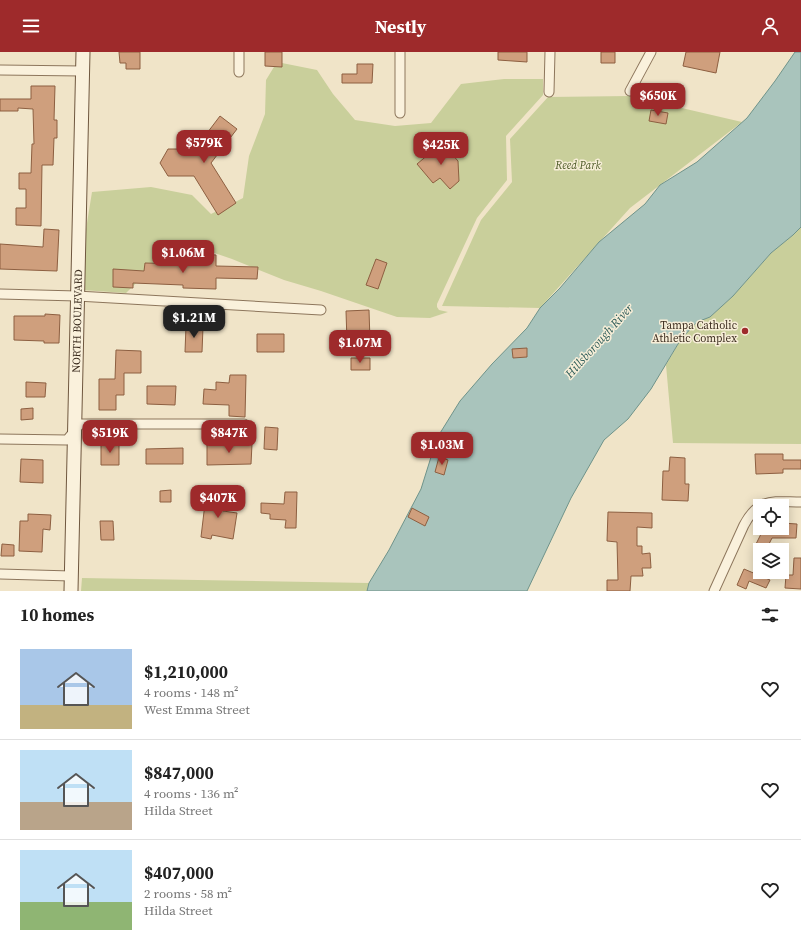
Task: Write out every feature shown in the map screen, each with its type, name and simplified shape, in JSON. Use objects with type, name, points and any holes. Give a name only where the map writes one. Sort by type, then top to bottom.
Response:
[{"type":"street","name":"NORTH BOULEVARD","points":[[71,591],[83,52]]},
{"type":"street","points":[[239,52],[239,72]]},
{"type":"street","points":[[400,52],[400,113]]},
{"type":"street","points":[[548,92],[550,52]]},
{"type":"street","points":[[630,91],[651,52]]},
{"type":"street","points":[[0,70],[82,71]]},
{"type":"street","points":[[0,294],[77,296],[321,310]]},
{"type":"street","points":[[0,439],[67,440],[80,424],[244,424]]},
{"type":"street","points":[[714,591],[749,516],[763,504],[770,502],[801,502]]},
{"type":"street","points":[[0,574],[71,576]]},
{"type":"green space","points":[[277,62],[317,70],[333,94],[355,120],[395,126],[431,123],[461,84],[504,79],[543,79],[543,95],[506,136],[507,180],[477,218],[437,304],[439,310],[448,312],[430,318],[397,317],[284,280],[200,248],[170,250],[126,293],[82,290],[83,248],[92,192],[151,187],[192,195],[211,214],[243,198],[249,156],[265,114],[266,80]]},
{"type":"green space","name":"Reed Park","points":[[630,96],[742,122],[630,208],[540,308],[442,306],[481,220],[512,182],[510,139],[548,97]]},
{"type":"green space","name":"Tampa Catholic Athletic Complex","points":[[801,227],[801,444],[673,443],[666,365],[681,339],[697,322],[710,317],[733,296],[771,253]]},
{"type":"green space","points":[[82,578],[369,583],[367,591],[81,591]]},
{"type":"water","name":"Hillsborough River","points":[[795,52],[801,52],[801,227],[771,253],[733,296],[710,317],[697,322],[681,339],[651,389],[628,419],[604,440],[571,498],[527,591],[367,591],[369,583],[389,550],[421,489],[437,438],[460,401],[492,364],[527,328],[540,308],[560,288],[599,242],[645,204],[660,185],[697,162],[747,118]]},
{"type":"building","points":[[119,52],[140,52],[140,69],[126,69],[126,63],[120,63]]},
{"type":"building","points":[[265,52],[282,52],[282,67],[265,66]]},
{"type":"building","points":[[498,52],[527,52],[527,62],[498,60]]},
{"type":"building","points":[[601,52],[615,52],[615,63],[601,63]]},
{"type":"building","points":[[686,52],[720,52],[716,73],[683,66]]},
{"type":"building","points":[[357,64],[373,64],[372,83],[342,83],[342,74],[357,74]]},
{"type":"building","points":[[31,86],[55,86],[54,120],[57,120],[57,138],[54,138],[53,165],[42,165],[41,226],[16,225],[16,208],[26,208],[26,189],[19,189],[19,173],[31,173],[32,144],[34,144],[33,109],[18,108],[18,111],[0,111],[0,99],[31,99]]},
{"type":"building","points":[[651,110],[668,113],[666,124],[649,121]]},
{"type":"building","points":[[220,116],[237,129],[211,163],[236,203],[218,215],[194,176],[168,176],[160,163],[168,149],[195,149]]},
{"type":"building","points":[[442,143],[458,161],[459,181],[450,189],[440,178],[433,183],[417,164]]},
{"type":"building","points":[[44,229],[59,230],[57,271],[0,269],[0,244],[43,247]]},
{"type":"building","points":[[200,254],[216,255],[216,266],[258,267],[257,279],[216,278],[216,289],[183,288],[183,285],[133,283],[133,288],[113,287],[113,269],[144,271],[145,263],[200,263]]},
{"type":"building","points":[[376,259],[387,263],[378,289],[366,285]]},
{"type":"building","points":[[369,310],[370,341],[347,342],[346,311]]},
{"type":"building","points":[[45,314],[60,315],[59,343],[14,340],[14,316],[45,316]]},
{"type":"building","points":[[186,326],[203,327],[202,352],[185,352]]},
{"type":"building","points":[[257,334],[284,334],[284,352],[257,352]]},
{"type":"building","points":[[527,348],[527,357],[513,358],[512,349]]},
{"type":"building","points":[[116,350],[141,351],[141,373],[124,373],[124,395],[116,395],[116,410],[99,410],[99,379],[115,379]]},
{"type":"building","points":[[351,358],[370,358],[370,370],[351,370]]},
{"type":"building","points":[[230,375],[246,375],[245,417],[229,416],[229,405],[203,404],[204,389],[216,390],[216,382],[229,383]]},
{"type":"building","points":[[26,382],[46,383],[45,397],[26,397]]},
{"type":"building","points":[[147,386],[176,386],[175,405],[147,404]]},
{"type":"building","points":[[33,408],[33,419],[21,420],[21,409]]},
{"type":"building","points":[[265,427],[278,428],[277,450],[264,449]]},
{"type":"building","points":[[101,443],[119,443],[119,465],[101,465]]},
{"type":"building","points":[[207,444],[252,444],[251,464],[207,465]]},
{"type":"building","points":[[183,448],[183,464],[146,464],[146,449]]},
{"type":"building","points":[[755,454],[783,454],[783,460],[801,460],[801,469],[783,469],[783,473],[756,474]]},
{"type":"building","points":[[439,457],[448,460],[444,475],[435,472]]},
{"type":"building","points":[[670,457],[685,458],[685,484],[689,484],[688,501],[662,500],[663,471],[669,471]]},
{"type":"building","points":[[21,459],[43,460],[43,483],[20,482]]},
{"type":"building","points":[[171,490],[171,502],[160,502],[160,491]]},
{"type":"building","points":[[285,492],[297,492],[296,528],[285,528],[286,520],[270,519],[270,514],[261,513],[261,503],[284,504]]},
{"type":"building","points":[[206,495],[225,498],[223,511],[237,513],[233,539],[212,535],[211,539],[201,537]]},
{"type":"building","points":[[412,508],[429,517],[425,526],[408,517]]},
{"type":"building","points":[[608,512],[652,513],[652,528],[637,527],[637,546],[642,546],[642,554],[650,553],[651,568],[642,568],[643,576],[631,576],[630,591],[607,591],[607,580],[618,580],[617,542],[607,541]]},
{"type":"building","points":[[28,514],[51,515],[50,530],[43,529],[42,552],[19,551],[20,521],[28,521]]},
{"type":"building","points":[[100,521],[113,521],[114,540],[101,540]]},
{"type":"building","points":[[789,523],[797,524],[796,538],[772,538],[770,543],[756,543],[760,535],[789,535]]},
{"type":"building","points":[[2,544],[14,545],[14,556],[1,556]]},
{"type":"building","points":[[794,558],[801,558],[801,589],[785,588],[786,579],[789,579],[789,575],[793,575]]},
{"type":"building","points":[[744,569],[753,573],[753,579],[770,580],[766,588],[749,581],[746,589],[737,585]]},
{"type":"place","name":"Tampa Catholic Athletic Complex","points":[[745,331]]}]
